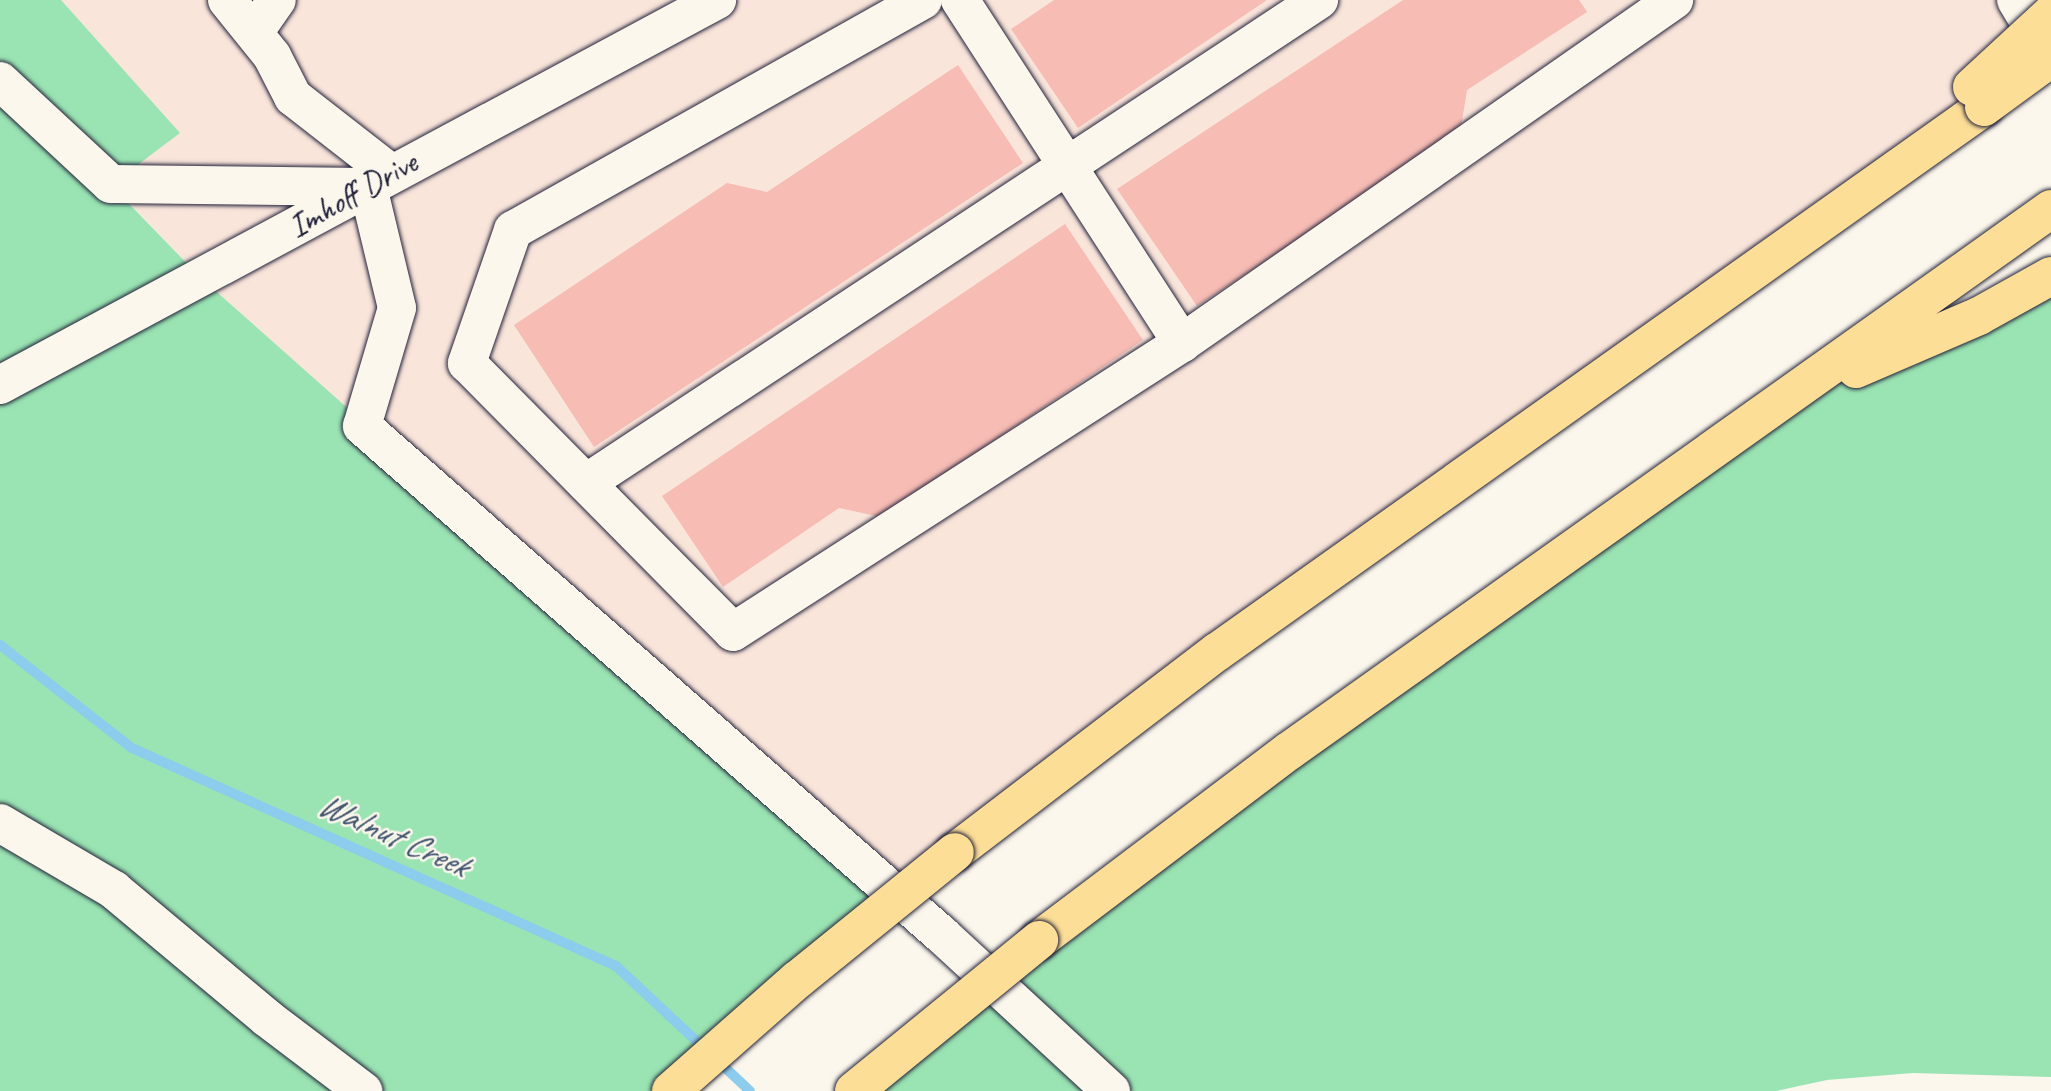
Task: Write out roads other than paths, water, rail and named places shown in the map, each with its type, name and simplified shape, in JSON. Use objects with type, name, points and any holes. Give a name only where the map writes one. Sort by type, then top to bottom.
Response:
[{"type":"highway","points":[[671,1091],[797,980],[955,852],[1217,652],[1867,191],[1978,97],[2051,14]]},
{"type":"highway","points":[[1978,97],[2051,58]]},
{"type":"highway","points":[[854,1091],[1039,940],[1289,751],[1793,396],[2048,211]]},
{"type":"highway","points":[[1793,396],[1979,316],[2051,276]]},
{"type":"street","points":[[227,0],[255,31],[293,97],[380,180],[397,308],[362,426],[921,916],[1111,1091]]},
{"type":"street","points":[[255,31],[277,0]]},
{"type":"street","points":[[923,0],[513,230],[467,363],[733,632],[1182,343],[1651,6]]},
{"type":"street","points":[[960,0],[1182,343]]},
{"type":"street","points":[[586,483],[1319,0]]},
{"type":"street","points":[[2016,0],[2051,58]]},
{"type":"street","name":"Imhoff Drive","points":[[0,385],[708,1]]},
{"type":"street","points":[[0,80],[111,184],[380,180]]},
{"type":"street","points":[[0,822],[114,890],[267,1018],[363,1091]]},
{"type":"waterway","name":"Walnut Creek","points":[[0,645],[132,748],[616,966],[706,1050]]},
{"type":"waterway","name":"Walnut Creek","points":[[717,1060],[750,1091]]}]
